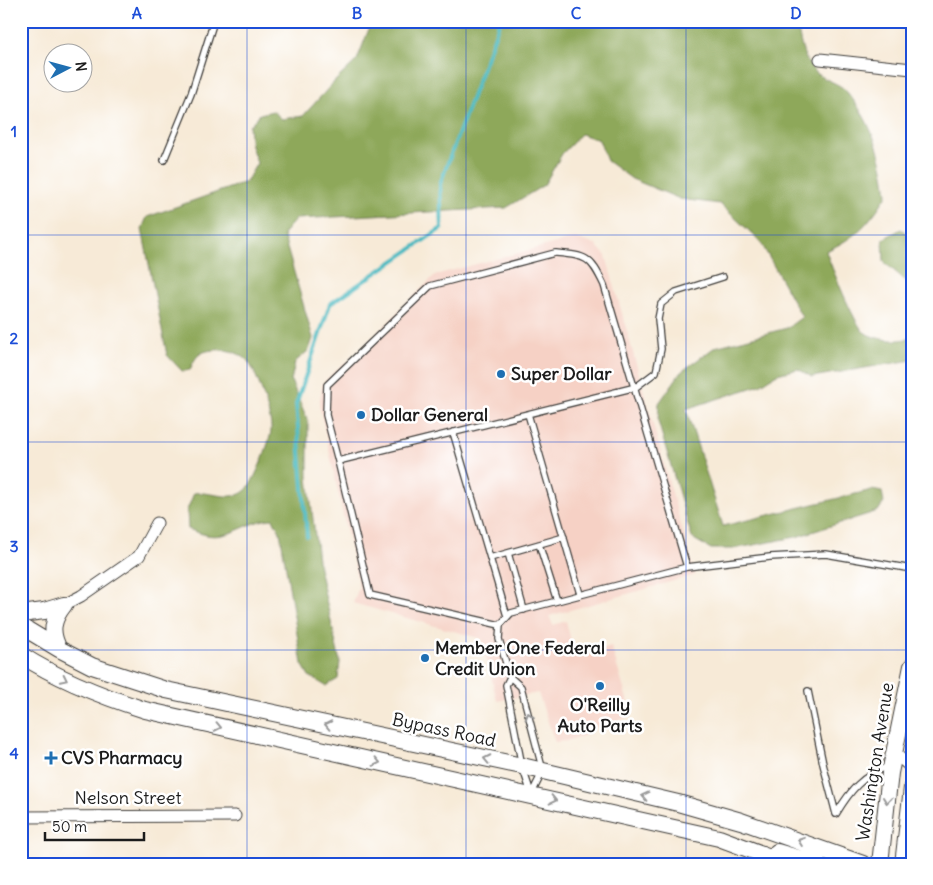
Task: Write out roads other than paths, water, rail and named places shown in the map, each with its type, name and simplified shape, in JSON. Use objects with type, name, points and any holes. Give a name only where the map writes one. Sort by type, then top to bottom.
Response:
[{"type":"main road","points":[[21,614],[44,611],[64,605]]},
{"type":"main road","points":[[59,649],[52,636],[52,630],[54,621],[64,605]]},
{"type":"main road","name":"Bypass Road","points":[[21,626],[92,666],[166,690],[543,771],[741,821],[863,864]]},
{"type":"main road","points":[[21,655],[64,680],[100,696],[145,710],[710,836],[789,864]]},
{"type":"main road","name":"Washington Avenue","points":[[880,864],[892,759],[912,666]]},
{"type":"main road","points":[[903,864],[912,788]]},
{"type":"main road","points":[[733,843],[800,857],[818,864]]},
{"type":"street","points":[[820,59],[912,69]]},
{"type":"street","points":[[64,605],[81,596],[139,556],[156,523]]},
{"type":"street","points":[[892,759],[912,768]]},
{"type":"street","name":"Nelson Street","points":[[21,817],[236,816]]},
{"type":"lane","points":[[164,160],[191,94],[214,21]]},
{"type":"lane","points":[[500,625],[370,595],[326,415],[327,385],[430,286],[555,253],[576,255],[593,263],[604,284],[636,387],[687,567]]},
{"type":"lane","points":[[338,461],[636,387],[656,372],[662,349],[658,320],[661,304],[676,292],[723,277]]},
{"type":"lane","points":[[528,414],[580,594]]},
{"type":"lane","points":[[453,432],[507,616]]},
{"type":"lane","points":[[490,558],[564,537]]},
{"type":"lane","points":[[539,544],[557,601]]},
{"type":"lane","points":[[508,553],[524,610]]},
{"type":"lane","points":[[531,795],[543,771],[521,687],[510,677],[499,638],[500,625],[507,616],[580,594],[687,567],[770,557],[826,554],[912,569]]},
{"type":"lane","points":[[510,677],[506,685],[522,766],[531,795]]},
{"type":"lane","points":[[808,691],[823,764],[836,814],[849,794],[864,778],[892,759]]},
{"type":"waterway","points":[[307,536],[296,404],[330,304],[442,228],[440,184],[500,21]]},
{"type":"place","name":"Super Dollar","points":[[501,374]]},
{"type":"place","name":"Dollar General","points":[[361,415]]},
{"type":"place","name":"Member One Federal Credit Union","points":[[425,658]]},
{"type":"place","name":"O'Reilly Auto Parts","points":[[600,686]]},
{"type":"place","name":"CVS Pharmacy","points":[[51,758]]}]
